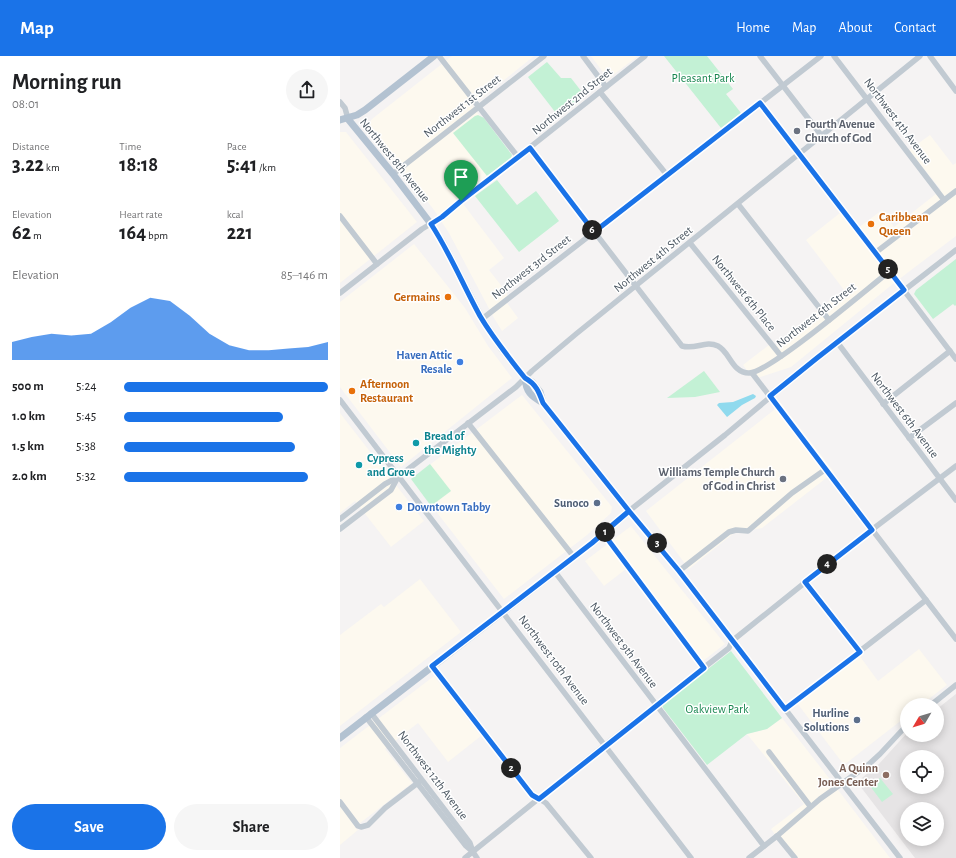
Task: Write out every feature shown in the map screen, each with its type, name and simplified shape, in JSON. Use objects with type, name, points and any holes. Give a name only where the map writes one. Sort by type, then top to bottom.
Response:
[{"type":"main road","points":[[340,120],[348,119],[365,110],[434,56]]},
{"type":"main road","name":"Northwest 8th Avenue","points":[[348,119],[431,224],[445,247],[482,319],[502,349],[525,378],[526,387],[532,396],[543,403],[629,511]]},
{"type":"main road","points":[[340,738],[555,572],[629,511]]},
{"type":"street","points":[[439,56],[518,157]]},
{"type":"street","name":"Northwest 1st Street","points":[[393,174],[544,56]]},
{"type":"street","points":[[583,56],[606,87]]},
{"type":"street","name":"Northwest 2nd Street","points":[[340,294],[422,229],[442,217],[645,56]]},
{"type":"street","points":[[760,56],[821,135]]},
{"type":"street","name":"Northwest 3rd Street","points":[[482,319],[821,56]]},
{"type":"street","name":"Northwest 4th Avenue","points":[[834,56],[944,200]]},
{"type":"street","name":"Northwest 4th Street","points":[[340,519],[385,484],[398,477],[492,406],[576,334],[920,56]]},
{"type":"street","points":[[930,56],[956,91]]},
{"type":"street","points":[[600,92],[667,175]]},
{"type":"street","points":[[340,102],[348,119]]},
{"type":"street","points":[[760,103],[956,359]]},
{"type":"street","points":[[340,113],[348,119]]},
{"type":"street","points":[[530,148],[682,346],[690,348],[711,344],[719,346],[740,371],[752,373],[956,639]]},
{"type":"street","points":[[876,253],[956,191]]},
{"type":"street","points":[[738,204],[829,320]]},
{"type":"street","points":[[340,216],[377,264]]},
{"type":"street","name":"Northwest 6th Place","points":[[690,243],[780,356]]},
{"type":"street","points":[[629,511],[707,450],[770,396],[837,342],[956,250]]},
{"type":"street","name":"Northwest 6th Street","points":[[752,373],[763,368],[829,320],[890,271]]},
{"type":"street","name":"Northwest 6th Avenue","points":[[837,342],[956,500]]},
{"type":"street","points":[[883,404],[950,351]]},
{"type":"street","name":"Northwest 10th Avenue","points":[[340,400],[398,477],[504,612],[691,858]]},
{"type":"street","points":[[909,438],[956,403]]},
{"type":"street","points":[[468,423],[574,557]]},
{"type":"street","points":[[465,858],[605,745],[729,648],[732,641],[805,582],[956,466]]},
{"type":"street","points":[[679,571],[729,532],[736,530],[748,530],[792,493],[826,469]]},
{"type":"street","name":"Northwest 4th Street","points":[[340,529],[391,490],[398,477]]},
{"type":"street","points":[[361,503],[367,508]]},
{"type":"street","name":"Northwest 8th Avenue","points":[[629,511],[679,571],[900,858]]},
{"type":"street","points":[[603,533],[704,668]]},
{"type":"street","name":"Northwest 9th Avenue","points":[[555,572],[764,846]]},
{"type":"street","points":[[805,582],[860,652]]},
{"type":"street","points":[[785,709],[926,600]]},
{"type":"street","points":[[432,666],[532,795],[546,803],[591,858]]},
{"type":"street","points":[[940,698],[956,685]]},
{"type":"street","name":"Northwest 12th Avenue","points":[[369,715],[422,779],[470,843],[477,858]]},
{"type":"street","name":"Northwest 12th Avenue","points":[[369,715],[417,784],[466,846],[473,852]]},
{"type":"street","points":[[748,858],[777,836],[810,806],[868,765],[900,733]]},
{"type":"street","points":[[769,752],[810,806]]},
{"type":"street","points":[[340,802],[355,822],[361,827],[368,825],[385,808],[422,779]]},
{"type":"street","points":[[777,836],[795,858]]},
{"type":"shaded area","points":[[452,56],[534,56],[472,106],[511,156],[461,196],[464,205],[504,258],[489,270],[507,293],[507,303],[518,318],[502,331],[449,233],[434,210],[369,126],[372,119]]},
{"type":"shaded area","points":[[591,56],[638,56],[608,79]]},
{"type":"shaded area","points":[[340,132],[346,132],[417,222],[340,283]]},
{"type":"shaded area","points":[[930,135],[953,165],[956,163],[956,236],[894,283],[791,367],[754,379],[743,365],[769,345],[774,347],[802,326],[800,324],[844,290],[806,240],[840,213],[854,231],[882,210],[894,227],[941,190],[909,150]]},
{"type":"shaded area","points":[[414,244],[465,308],[488,346],[512,378],[401,467],[340,387],[340,302]]},
{"type":"shaded area","points":[[522,395],[612,507],[611,513],[587,535],[504,599],[411,479]]},
{"type":"shaded area","points":[[776,397],[834,472],[762,528],[734,533],[689,569],[646,511],[774,410]]},
{"type":"shaded area","points":[[340,413],[424,521],[391,547],[355,501],[340,513]]},
{"type":"shaded area","points":[[631,526],[725,644],[703,661],[630,566],[604,586],[585,561]]},
{"type":"shaded area","points":[[420,579],[461,632],[340,726],[340,635],[381,604],[384,607]]},
{"type":"shaded area","points":[[919,649],[947,685],[930,698],[900,698],[900,721],[844,765],[797,703],[859,655],[878,681]]},
{"type":"shaded area","points":[[434,676],[481,736],[448,762],[418,723],[385,749],[412,783],[355,827],[358,830],[340,845],[340,748]]},
{"type":"shaded area","name":"A Quinn Jones Center","points":[[956,694],[956,858],[915,858],[906,846],[944,846],[944,802],[900,802],[900,838],[857,782],[879,764],[900,741],[900,742],[944,742],[944,703]]},
{"type":"shaded area","points":[[782,718],[890,858],[793,858],[771,829],[804,804],[747,734],[767,729]]},
{"type":"green space","name":"Pleasant Park","points":[[664,56],[707,56],[733,89],[726,94],[741,113],[721,128]]},
{"type":"green space","points":[[547,62],[561,78],[571,78],[585,96],[559,117],[528,77]]},
{"type":"green space","points":[[478,115],[484,118],[512,155],[511,158],[487,176],[453,133]]},
{"type":"green space","points":[[497,180],[517,205],[536,191],[559,221],[519,252],[475,196]]},
{"type":"green space","points":[[956,259],[956,305],[955,306],[953,304],[933,319],[914,294],[916,290]]},
{"type":"green space","points":[[704,371],[720,392],[695,397],[667,398]]},
{"type":"green space","points":[[430,464],[451,491],[431,506],[411,479]]},
{"type":"green space","name":"Oakview Park","points":[[731,651],[782,718],[767,729],[747,734],[707,765],[662,705]]},
{"type":"green space","points":[[880,778],[893,794],[882,802],[870,786]]},
{"type":"water","points":[[753,394],[756,396],[755,398],[742,405],[727,417],[717,405],[719,403],[733,402]]},
{"type":"place","name":"Fourth Avenue Church of God","points":[[797,131]]},
{"type":"place","name":"Caribbean Queen","points":[[871,224]]},
{"type":"place","name":"Germains","points":[[448,297]]},
{"type":"place","name":"Haven Attic Resale","points":[[460,362]]},
{"type":"place","name":"Afternoon Restaurant","points":[[352,391]]},
{"type":"place","name":"Bread of the Mighty","points":[[416,443]]},
{"type":"place","name":"Cypress and Grove","points":[[359,465]]},
{"type":"place","name":"Williams Temple Church of God in Christ","points":[[783,479]]},
{"type":"place","name":"Sunoco","points":[[597,503]]},
{"type":"place","name":"Downtown Tabby","points":[[399,507]]},
{"type":"place","name":"Hurline Solutions","points":[[857,720]]},
{"type":"place","name":"A Quinn Jones Center","points":[[886,775]]},
{"type":"route","points":[[461,201],[431,224],[481,316],[502,349],[525,378],[532,382],[540,392],[543,403],[629,511],[603,533],[704,668],[605,745],[539,799],[532,795],[432,666],[592,543],[629,511],[679,571],[785,709],[860,652],[805,582],[872,530],[770,396],[904,290],[760,103],[594,232],[530,148],[461,201]]}]
